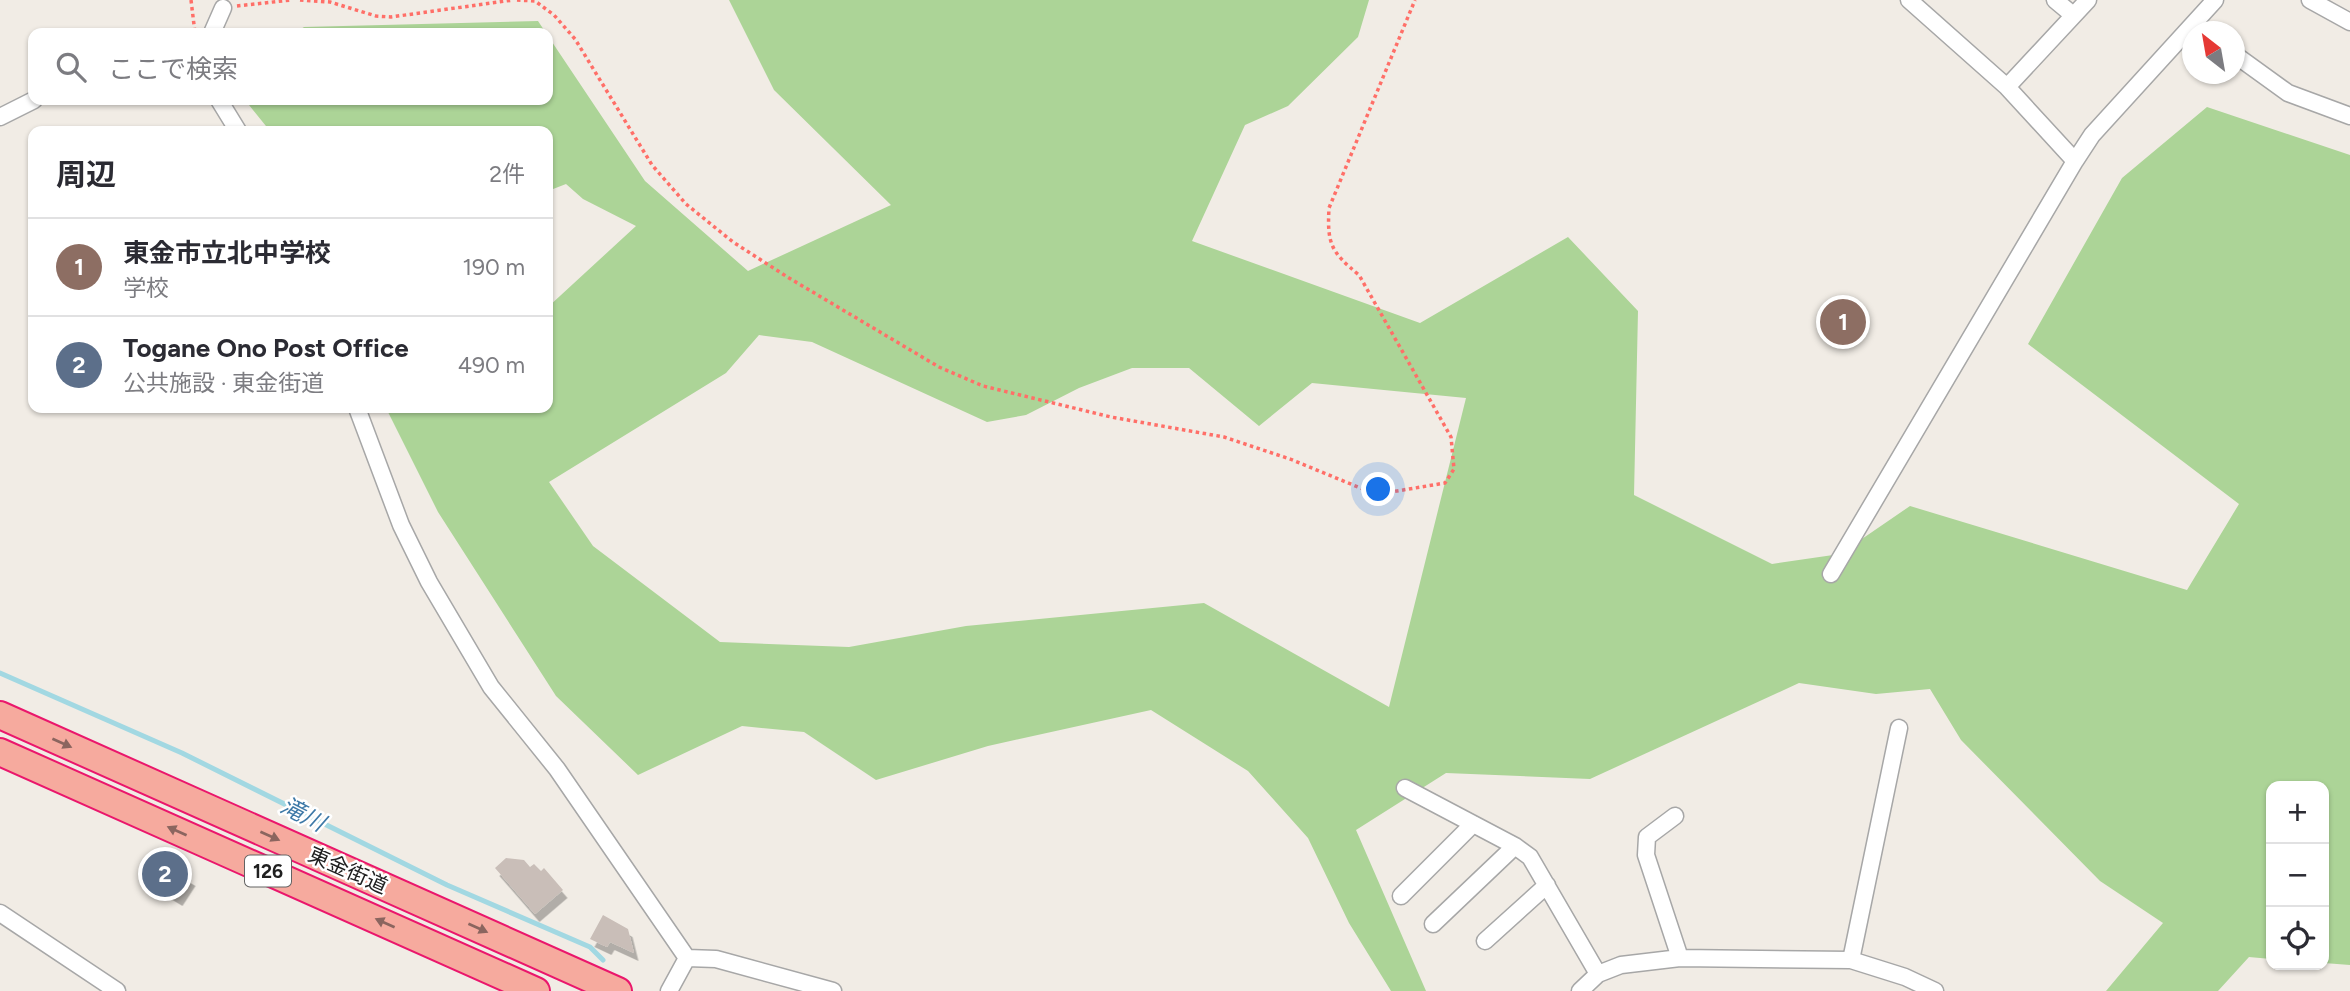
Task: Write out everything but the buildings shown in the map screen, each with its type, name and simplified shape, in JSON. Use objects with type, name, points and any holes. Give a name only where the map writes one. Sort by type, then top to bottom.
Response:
[{"type":"highway","name":"東金街道","points":[[0,715],[618,991]]},
{"type":"highway","name":"東金街道","points":[[0,752],[537,991]]},
{"type":"street","points":[[1909,0],[2007,87],[2075,161]]},
{"type":"street","points":[[2055,0],[2073,15]]},
{"type":"street","points":[[2007,87],[2088,0]]},
{"type":"street","points":[[2202,21],[2215,0]]},
{"type":"street","points":[[2310,0],[2350,22]]},
{"type":"street","points":[[214,28],[223,8]]},
{"type":"street","points":[[1831,574],[2092,135],[2182,43]]},
{"type":"street","points":[[2245,61],[2288,93],[2350,116]]},
{"type":"street","points":[[0,117],[28,103]]},
{"type":"street","points":[[222,105],[235,126]]},
{"type":"street","points":[[359,413],[401,525],[429,582],[491,687],[557,769],[687,958]]},
{"type":"street","points":[[1851,960],[1899,728]]},
{"type":"street","points":[[1405,788],[1515,846],[1530,857],[1598,974]]},
{"type":"street","points":[[1675,816],[1647,837],[1646,855],[1680,958]]},
{"type":"street","points":[[1401,897],[1473,824]]},
{"type":"street","points":[[1433,924],[1515,846]]},
{"type":"street","points":[[1485,941],[1548,885]]},
{"type":"street","points":[[0,914],[91,985],[117,991]]},
{"type":"street","points":[[669,991],[687,958]]},
{"type":"street","points":[[687,958],[716,959],[833,991]]},
{"type":"street","points":[[1580,991],[1598,974],[1621,965],[1680,958],[1851,960],[1905,977],[1935,991]]},
{"type":"path","points":[[191,0],[194,28]]},
{"type":"path","points":[[223,8],[291,0]]},
{"type":"path","points":[[300,0],[330,2],[376,16],[391,17],[515,0],[535,1],[554,15],[575,39],[652,165],[686,204],[733,242],[778,271],[939,367],[995,389],[1111,417],[1224,437],[1290,459],[1370,492],[1391,492],[1445,483],[1454,469],[1451,437],[1359,275],[1339,259],[1327,238],[1329,208],[1349,154],[1415,0]]},
{"type":"green space","points":[[729,0],[1369,0],[1358,37],[1288,106],[1245,125],[1192,241],[1420,323],[1568,237],[1638,311],[1634,495],[1772,564],[1840,554],[1910,506],[2187,590],[2239,504],[2028,344],[2122,178],[2207,107],[2350,155],[2350,965],[2329,963],[2329,781],[2266,781],[2266,959],[2249,957],[2218,991],[2106,991],[2163,923],[2100,881],[1961,740],[1930,689],[1876,694],[1799,683],[1590,779],[1446,773],[1356,830],[1426,991],[1391,991],[1349,923],[1308,838],[1248,771],[1151,710],[988,746],[876,780],[804,732],[742,726],[638,775],[556,696],[438,512],[388,413],[553,413],[553,302],[636,226],[583,199],[566,184],[553,189],[553,126],[266,126],[249,105],[553,105],[553,43],[645,181],[748,271],[891,205],[774,90]],"holes":[[[759,335],[812,342],[987,422],[1026,415],[1079,388],[1132,368],[1189,368],[1259,426],[1312,383],[1466,398],[1389,707],[1204,603],[966,626],[849,647],[720,642],[593,546],[549,482],[726,373]]]},
{"type":"green space","points":[[538,21],[543,28],[302,28]]},
{"type":"waterway","name":"滝川","points":[[0,673],[182,753],[447,885],[590,947],[603,960]]},
{"type":"place","name":"東金市立北中学校","points":[[1843,322]]},
{"type":"place","name":"Togane Ono Post Office","points":[[165,874]]}]
